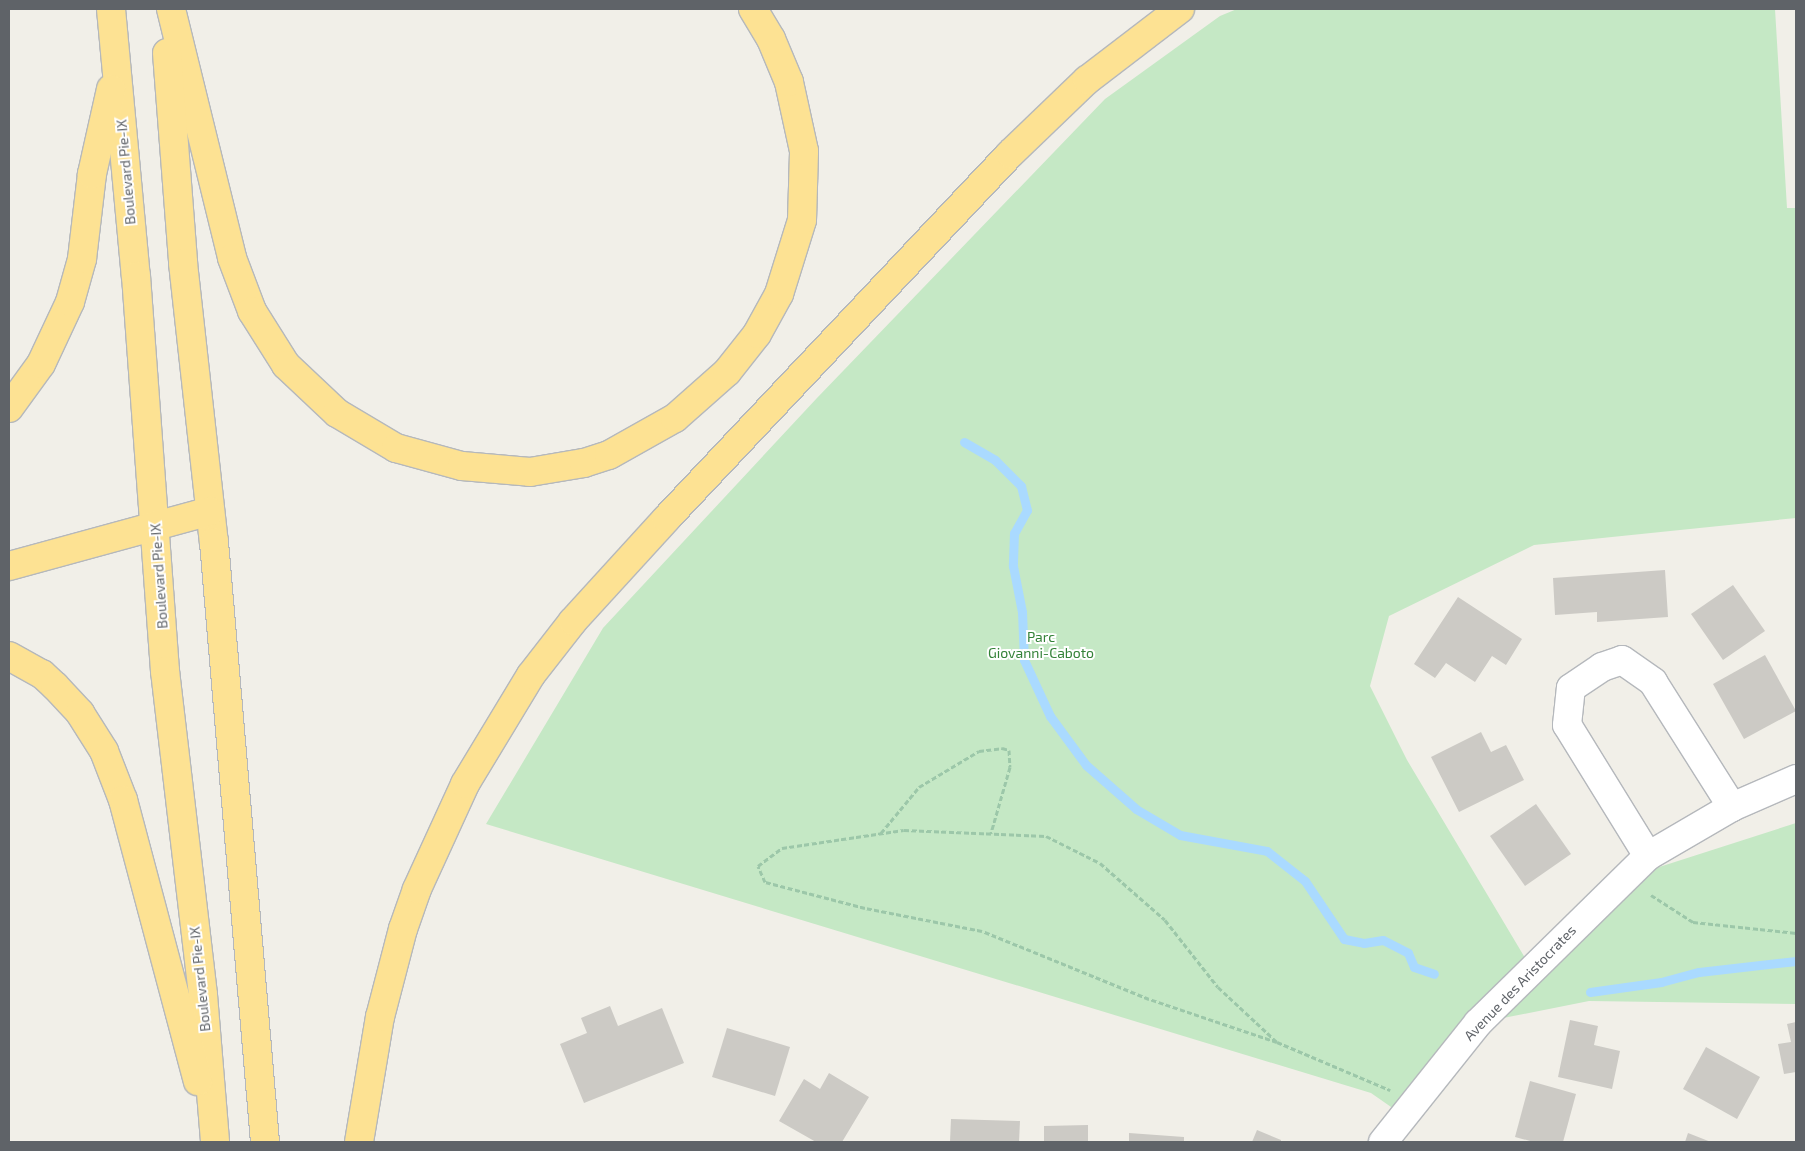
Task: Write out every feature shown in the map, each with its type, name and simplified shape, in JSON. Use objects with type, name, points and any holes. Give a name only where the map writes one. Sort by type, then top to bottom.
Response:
[{"type":"highway","name":"Boulevard Pie-IX","points":[[111,9],[166,670],[203,996],[215,1141]]},
{"type":"highway","points":[[164,9],[183,263],[210,511],[264,1142]]},
{"type":"highway","points":[[171,9],[232,258],[252,310],[282,359],[336,413],[396,448],[462,466],[530,472],[584,464],[609,455],[675,418],[727,372],[757,334],[779,294],[802,220],[804,151],[789,82],[771,39],[753,9]]},
{"type":"highway","points":[[359,1142],[380,1017],[403,929],[417,889],[465,784],[531,675],[574,621],[666,519],[1010,154],[1086,80],[1180,9]]},
{"type":"highway","points":[[9,408],[41,364],[70,302],[82,260],[92,174],[116,66]]},
{"type":"highway","points":[[9,566],[210,511]]},
{"type":"highway","points":[[9,656],[42,674],[55,686],[80,713],[104,751],[123,800],[174,999],[215,1141]]},
{"type":"street","points":[[1648,856],[1567,725],[1571,688],[1602,667],[1622,660],[1653,682],[1732,807]]},
{"type":"street","name":"Avenue des Aristocrates","points":[[1383,1142],[1478,1023],[1648,856],[1732,807],[1796,779]]},
{"type":"path","points":[[880,833],[918,787],[979,751],[1002,748],[1009,750],[1010,767],[991,833]]},
{"type":"path","points":[[1277,1042],[1218,987],[1165,920],[1100,863],[1046,836],[904,830],[782,848],[758,866],[765,882],[865,908],[982,930],[1149,999],[1277,1042],[1416,1100]]},
{"type":"path","points":[[1625,878],[1693,922],[1796,933]]},
{"type":"green space","name":"Parc Giovanni-Caboto","points":[[1237,9],[1775,9],[1787,208],[1796,208],[1796,518],[1534,545],[1389,616],[1370,686],[1407,760],[1531,968],[1625,878],[1796,823],[1796,1004],[1589,1001],[1478,1023],[1404,1116],[1371,1093],[486,824],[603,628],[817,398],[1105,99],[1220,16]]},
{"type":"building","points":[[1665,570],[1668,617],[1597,622],[1597,612],[1555,615],[1553,578]]},
{"type":"building","points":[[1733,585],[1765,631],[1723,660],[1691,614]]},
{"type":"building","points":[[1458,597],[1522,639],[1506,665],[1492,656],[1475,682],[1446,663],[1435,678],[1414,664]]},
{"type":"building","points":[[1765,655],[1796,711],[1744,739],[1713,684]]},
{"type":"building","points":[[1481,732],[1491,752],[1506,745],[1524,780],[1459,812],[1431,757]]},
{"type":"building","points":[[1536,804],[1571,854],[1525,886],[1490,836]]},
{"type":"building","points":[[610,1006],[618,1026],[662,1008],[684,1063],[584,1103],[560,1044],[587,1033],[581,1018]]},
{"type":"building","points":[[1570,1020],[1598,1026],[1594,1045],[1620,1051],[1612,1089],[1558,1077]]},
{"type":"building","points":[[1796,1022],[1796,1072],[1784,1074],[1778,1044],[1791,1042],[1787,1024]]},
{"type":"building","points":[[727,1028],[790,1047],[775,1096],[712,1077]]},
{"type":"building","points":[[1706,1047],[1760,1077],[1737,1119],[1683,1089]]},
{"type":"building","points":[[829,1073],[869,1097],[842,1142],[816,1142],[779,1121],[804,1079],[820,1089]]},
{"type":"building","points":[[1530,1081],[1576,1094],[1563,1142],[1534,1142],[1515,1137]]},
{"type":"building","points":[[951,1119],[1020,1121],[1019,1142],[950,1142]]},
{"type":"building","points":[[1088,1125],[1088,1142],[1044,1142],[1044,1126]]},
{"type":"building","points":[[1257,1130],[1281,1140],[1281,1142],[1252,1142]]},
{"type":"building","points":[[1129,1133],[1184,1137],[1184,1142],[1129,1142]]},
{"type":"building","points":[[1688,1133],[1711,1142],[1685,1142]]},
{"type":"waterway","points":[[964,442],[995,460],[1021,486],[1027,510],[1014,533],[1013,566],[1022,612],[1024,660],[1050,716],[1086,765],[1136,809],[1180,835],[1267,851],[1305,881],[1344,939],[1364,943],[1383,940],[1408,953],[1414,967],[1434,974]]},
{"type":"waterway","points":[[1590,992],[1661,982],[1699,972],[1796,961]]}]
